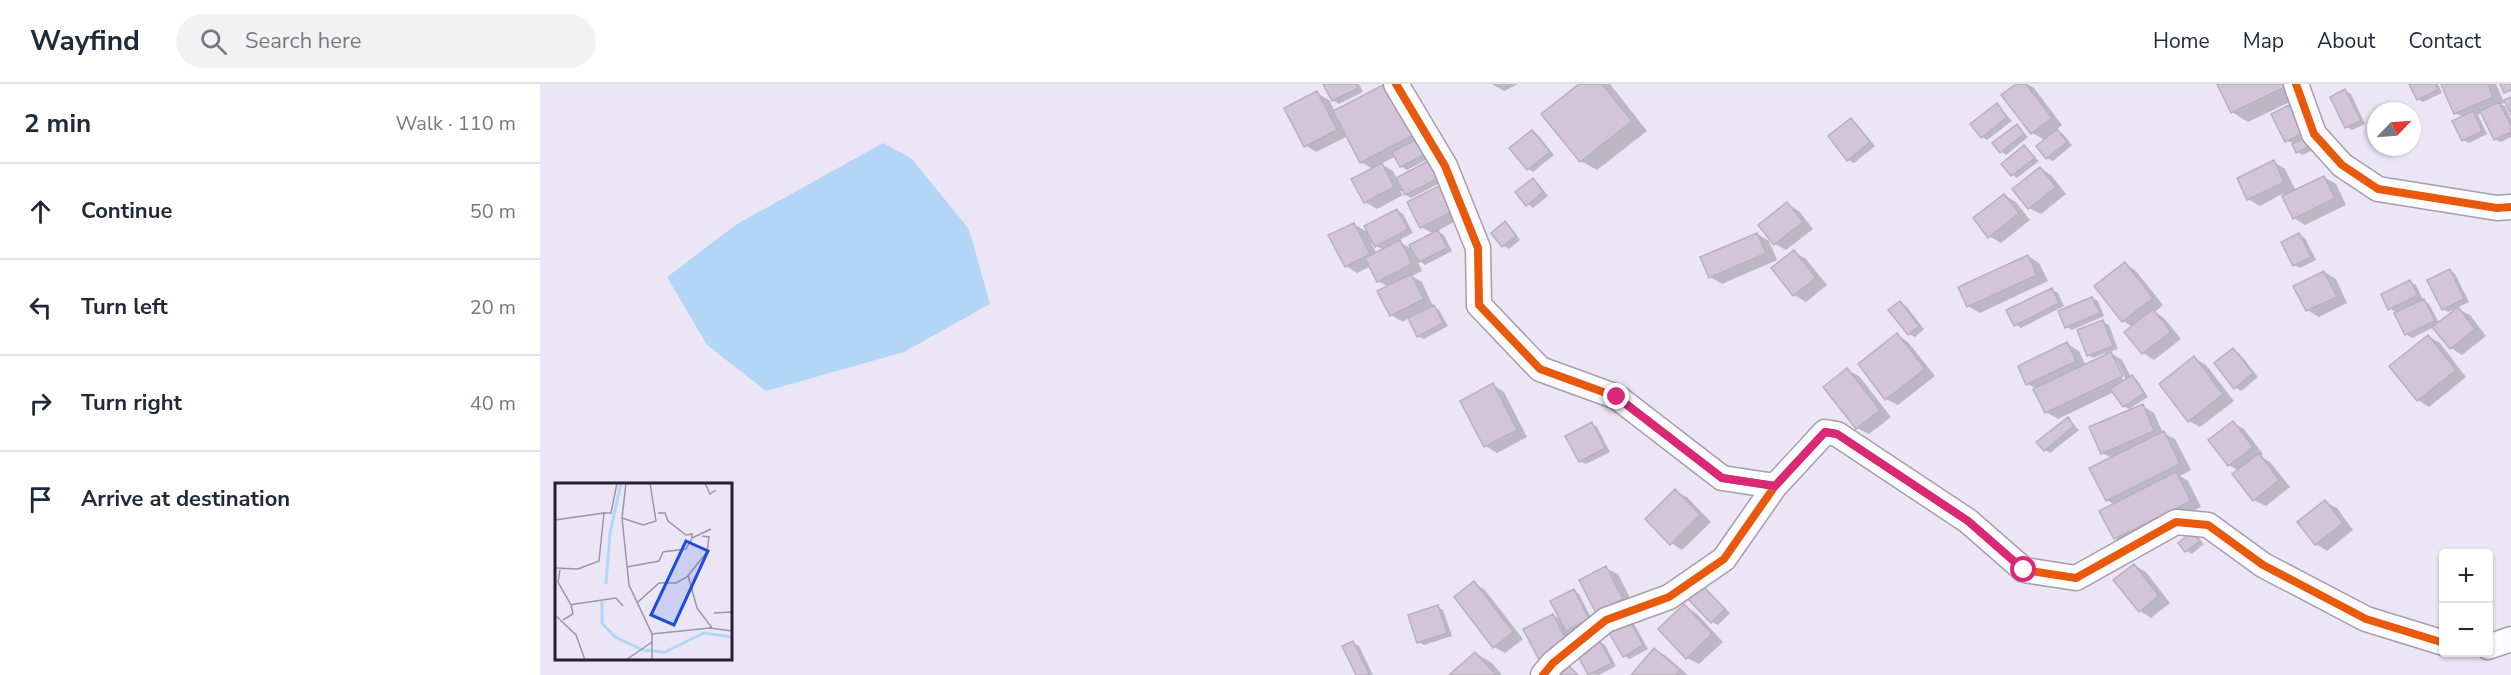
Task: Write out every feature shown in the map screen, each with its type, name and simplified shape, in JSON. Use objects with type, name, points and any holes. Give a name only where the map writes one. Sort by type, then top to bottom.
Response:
[{"type":"street","points":[[1396,84],[1445,166],[1478,248],[1479,305],[1540,369],[1617,397],[1722,478],[1775,486]]},
{"type":"street","points":[[2296,84],[2314,134],[2342,165],[2378,189],[2497,208],[2511,207]]},
{"type":"street","points":[[1543,675],[1553,663],[1606,620],[1669,597],[1724,559],[1775,486],[1825,432],[1837,434],[1968,521],[2024,570],[2076,578],[2176,522],[2208,525],[2263,565],[2366,619],[2439,641]]},
{"type":"street","points":[[2493,645],[2511,639]]},
{"type":"water","points":[[883,143],[911,158],[969,229],[990,304],[904,352],[766,391],[707,345],[667,277],[737,224]]},
{"type":"building","points":[[1323,84],[1356,84],[1358,88],[1332,101]]},
{"type":"building","points":[[1385,84],[1413,135],[1360,163],[1333,111]]},
{"type":"building","points":[[1579,84],[1602,84],[1632,121],[1580,162],[1541,114]]},
{"type":"building","points":[[2016,84],[2026,84],[2052,118],[2031,134],[2001,95]]},
{"type":"building","points":[[2217,84],[2291,84],[2231,113]]},
{"type":"building","points":[[2409,84],[2435,84],[2438,90],[2417,100]]},
{"type":"building","points":[[2441,84],[2488,84],[2493,97],[2454,114]]},
{"type":"building","points":[[2500,84],[2511,84],[2511,90],[2504,93]]},
{"type":"building","points":[[2345,89],[2361,121],[2345,128],[2330,97]]},
{"type":"building","points":[[1317,91],[1337,130],[1304,147],[1284,108]]},
{"type":"building","points":[[2511,97],[2511,115],[2504,100]]},
{"type":"building","points":[[2499,102],[2511,126],[2511,132],[2494,140],[2480,111]]},
{"type":"building","points":[[1997,103],[2007,117],[1981,138],[1970,124]]},
{"type":"building","points":[[2289,105],[2303,133],[2285,142],[2271,114]]},
{"type":"building","points":[[2473,111],[2482,131],[2462,141],[2452,121]]},
{"type":"building","points":[[1851,118],[1870,142],[1847,161],[1828,136]]},
{"type":"building","points":[[2017,124],[2024,134],[2000,153],[1992,143]]},
{"type":"building","points":[[2057,129],[2067,142],[2046,159],[2036,146]]},
{"type":"building","points":[[1532,130],[1550,152],[1527,170],[1509,148]]},
{"type":"building","points":[[2310,136],[2314,144],[2296,153],[2292,144]]},
{"type":"building","points":[[1419,138],[1427,153],[1400,167],[1392,152]]},
{"type":"building","points":[[2024,145],[2035,158],[2011,176],[2001,164]]},
{"type":"building","points":[[1432,159],[1441,177],[1405,195],[1396,178]]},
{"type":"building","points":[[2274,160],[2284,182],[2247,200],[2237,178]]},
{"type":"building","points":[[1382,163],[1394,187],[1364,203],[1351,179]]},
{"type":"building","points":[[2040,167],[2056,187],[2028,209],[2012,189]]},
{"type":"building","points":[[2324,176],[2335,198],[2293,219],[2282,196]]},
{"type":"building","points":[[1533,178],[1543,192],[1526,206],[1515,192]]},
{"type":"building","points":[[1443,184],[1457,209],[1420,228],[1407,202]]},
{"type":"building","points":[[2004,194],[2019,213],[1988,238],[1973,218]]},
{"type":"building","points":[[1787,202],[1803,222],[1774,245],[1758,225]]},
{"type":"building","points":[[1397,209],[1408,229],[1375,247],[1364,226]]},
{"type":"building","points":[[1505,221],[1516,236],[1502,247],[1491,233]]},
{"type":"building","points":[[1354,223],[1370,254],[1345,267],[1328,235]]},
{"type":"building","points":[[1438,230],[1447,248],[1419,262],[1409,245]]},
{"type":"building","points":[[1757,233],[1766,253],[1709,278],[1700,257]]},
{"type":"building","points":[[2299,233],[2311,257],[2293,266],[2281,242]]},
{"type":"building","points":[[1400,240],[1412,264],[1377,282],[1365,258]]},
{"type":"building","points":[[1794,250],[1816,278],[1793,296],[1771,268]]},
{"type":"building","points":[[2028,255],[2037,275],[1967,307],[1958,287]]},
{"type":"building","points":[[2125,262],[2153,298],[2122,322],[2094,286]]},
{"type":"building","points":[[2450,269],[2464,299],[2442,310],[2427,280]]},
{"type":"building","points":[[2324,271],[2337,297],[2306,311],[2293,286]]},
{"type":"building","points":[[1411,274],[1424,299],[1390,316],[1377,291]]},
{"type":"building","points":[[2410,280],[2418,295],[2388,310],[2381,294]]},
{"type":"building","points":[[2052,288],[2059,303],[2014,326],[2006,310]]},
{"type":"building","points":[[2092,297],[2100,313],[2065,328],[2058,311]]},
{"type":"building","points":[[2424,299],[2435,321],[2405,335],[2394,313]]},
{"type":"building","points":[[1900,301],[1919,326],[1908,335],[1888,310]]},
{"type":"building","points":[[1434,305],[1443,323],[1417,337],[1408,318]]},
{"type":"building","points":[[2458,307],[2475,329],[2450,349],[2432,327]]},
{"type":"building","points":[[2153,309],[2171,332],[2142,354],[2124,332]]},
{"type":"building","points":[[2103,320],[2113,346],[2087,356],[2077,330]]},
{"type":"building","points":[[1897,333],[1925,369],[1885,400],[1858,364]]},
{"type":"building","points":[[2428,335],[2456,370],[2417,401],[2389,366]]},
{"type":"building","points":[[2067,342],[2076,361],[2026,385],[2018,366]]},
{"type":"building","points":[[2233,348],[2253,373],[2234,389],[2214,363]]},
{"type":"building","points":[[2111,352],[2123,376],[2045,413],[2033,389]]},
{"type":"building","points":[[2194,356],[2223,394],[2188,422],[2159,384]]},
{"type":"building","points":[[1847,368],[1880,410],[1856,429],[1823,387]]},
{"type":"building","points":[[2132,375],[2144,393],[2123,407],[2110,389]]},
{"type":"building","points":[[1493,383],[1517,430],[1484,447],[1460,401]]},
{"type":"building","points":[[2143,404],[2154,431],[2101,454],[2089,427]]},
{"type":"building","points":[[2068,417],[2074,426],[2044,451],[2036,442]]},
{"type":"building","points":[[2233,421],[2253,447],[2228,466],[2208,440]]},
{"type":"building","points":[[1592,422],[1605,448],[1579,462],[1565,436]]},
{"type":"building","points":[[2164,431],[2180,464],[2106,501],[2089,468]]},
{"type":"building","points":[[2259,453],[2279,480],[2253,501],[2232,474]]},
{"type":"building","points":[[2176,472],[2191,501],[2114,539],[2099,511]]},
{"type":"building","points":[[1675,489],[1700,515],[1670,545],[1645,519]]},
{"type":"building","points":[[2325,500],[2343,523],[2315,545],[2297,522]]},
{"type":"building","points":[[2193,531],[2200,541],[2185,552],[2178,543]]},
{"type":"building","points":[[2134,564],[2159,596],[2139,612],[2113,580]]},
{"type":"building","points":[[1606,566],[1623,599],[1596,613],[1579,580]]},
{"type":"building","points":[[1474,581],[1513,632],[1493,648],[1454,597]]},
{"type":"building","points":[[1700,583],[1725,609],[1711,623],[1686,597]]},
{"type":"building","points":[[1574,589],[1589,619],[1566,631],[1550,601]]},
{"type":"building","points":[[1684,604],[1712,634],[1686,659],[1658,629]]},
{"type":"building","points":[[1438,605],[1447,633],[1417,643],[1408,615]]},
{"type":"building","points":[[1553,614],[1569,645],[1539,660],[1523,629]]},
{"type":"building","points":[[1629,619],[1643,645],[1623,657],[1608,631]]},
{"type":"building","points":[[1599,640],[1612,663],[1588,675],[1576,652]]},
{"type":"building","points":[[1353,641],[1369,674],[1367,675],[1356,675],[1342,646]]},
{"type":"building","points":[[1654,648],[1680,670],[1676,675],[1631,675]]},
{"type":"building","points":[[1475,652],[1496,675],[1449,675]]},
{"type":"building","points":[[1569,666],[1578,675],[1560,675]]},
{"type":"cycle path","points":[[1396,84],[1445,166],[1478,248],[1479,305],[1540,369],[1617,397],[1722,478],[1775,486],[1825,432],[1837,434],[1968,521],[2024,570],[2076,578],[2176,522],[2208,525],[2263,565],[2366,619],[2439,641]]},
{"type":"cycle path","points":[[2296,84],[2314,134],[2342,165],[2378,189],[2497,208],[2511,207]]},
{"type":"cycle path","points":[[1543,675],[1553,663],[1606,620],[1669,597],[1724,559],[1775,486]]},
{"type":"route","points":[[1617,397],[1722,478],[1775,486],[1825,432],[1837,434],[1968,521],[2024,570]]}]
